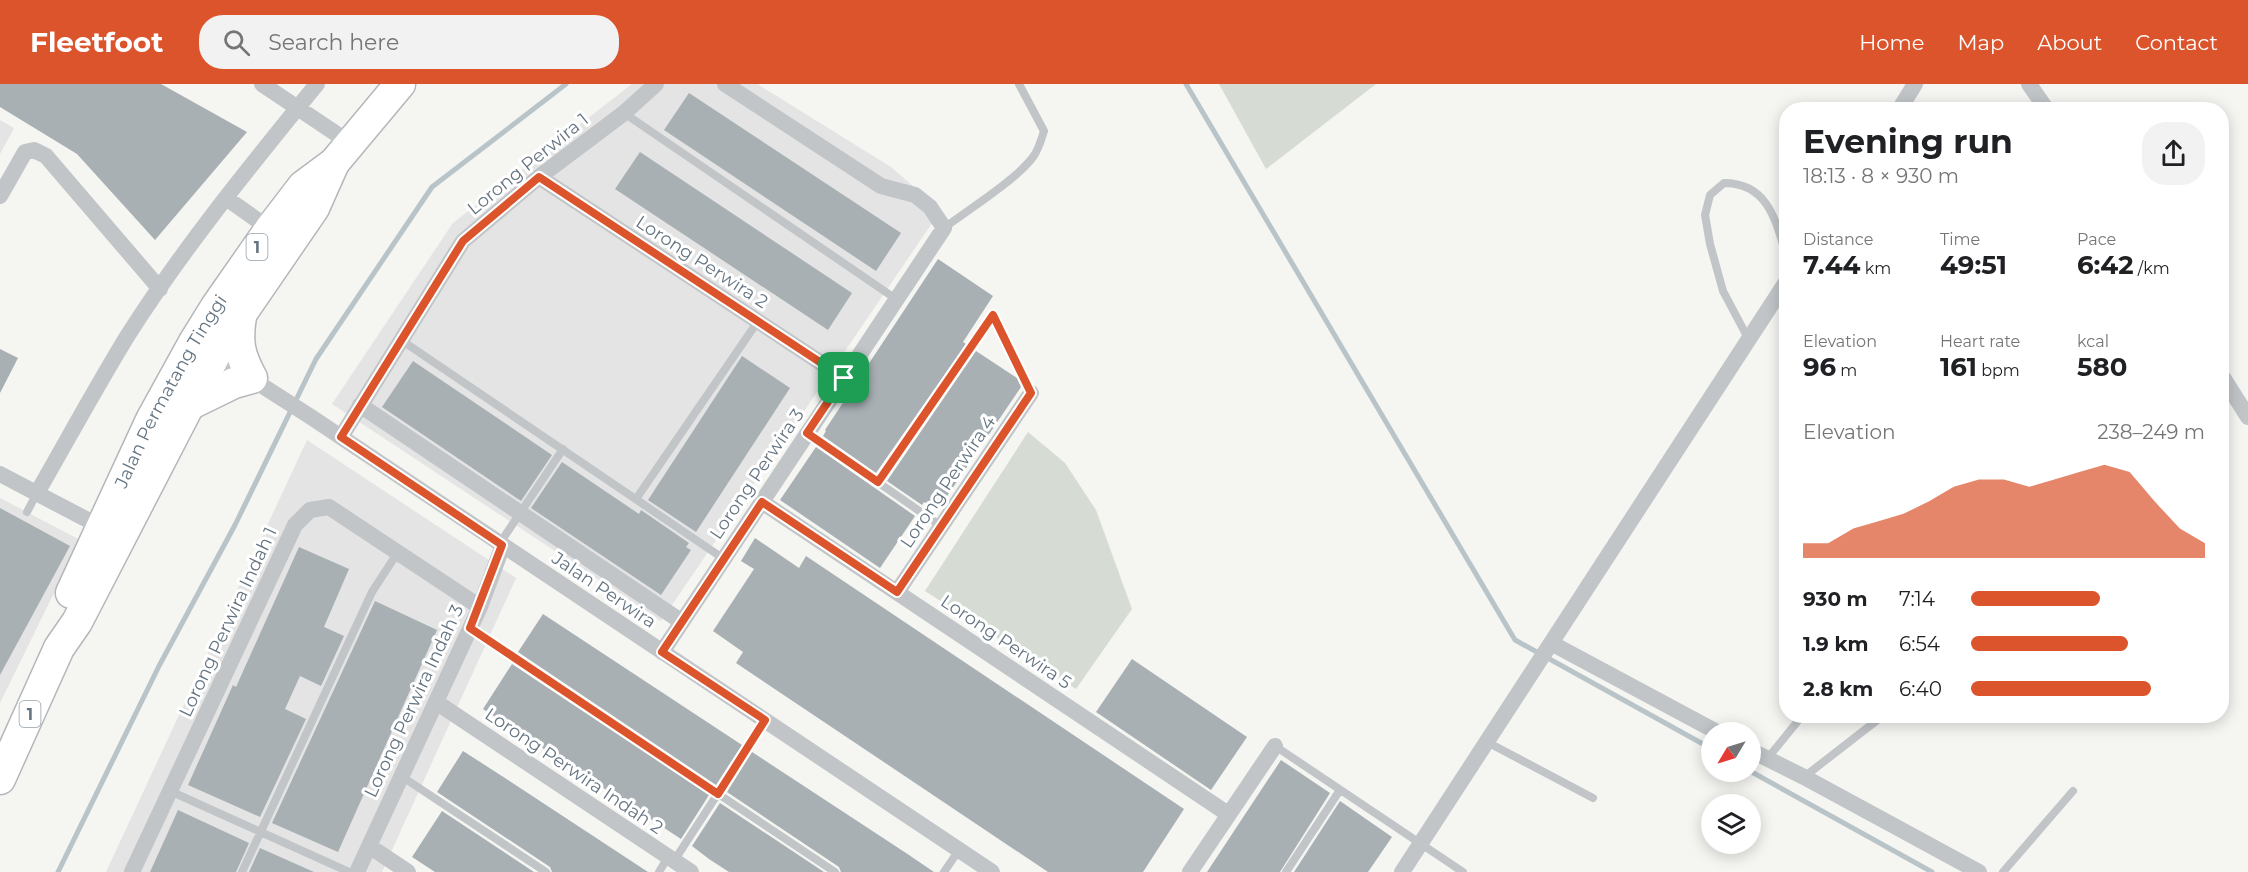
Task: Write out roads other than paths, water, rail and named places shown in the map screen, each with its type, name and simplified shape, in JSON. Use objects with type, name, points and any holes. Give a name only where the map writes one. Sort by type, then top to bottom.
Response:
[{"type":"highway","name":"Jalan Permatang Tinggi","points":[[0,779],[60,648],[76,622],[188,406],[205,349],[270,229],[303,186],[342,153],[400,84]]},
{"type":"highway","name":"Jalan Permatang Tinggi","points":[[60,648],[61,615],[151,420],[205,349],[242,313],[314,208],[342,153]]},
{"type":"highway","points":[[242,313],[237,338],[242,359],[262,385]]},
{"type":"highway","points":[[188,406],[234,383],[262,385]]},
{"type":"street","points":[[262,84],[298,108],[342,153]]},
{"type":"street","points":[[37,493],[128,336],[160,289],[226,198],[317,84]]},
{"type":"street","name":"Lorong Perwira 1","points":[[341,437],[463,241],[539,177],[624,113],[656,84]]},
{"type":"street","points":[[725,84],[881,186],[915,195],[930,207],[944,228]]},
{"type":"street","points":[[1904,102],[1915,84]]},
{"type":"street","points":[[2029,84],[2041,102]]},
{"type":"street","points":[[0,196],[25,152],[34,150],[46,156],[160,289]]},
{"type":"street","name":"Lorong Perwira 2","points":[[539,177],[844,378]]},
{"type":"street","points":[[226,198],[270,229]]},
{"type":"street","name":"Lorong Perwira 3","points":[[662,652],[944,228]]},
{"type":"street","points":[[1402,872],[1779,293]]},
{"type":"street","name":"Jalan Perwira","points":[[205,349],[311,417],[992,872]]},
{"type":"street","points":[[2229,387],[2248,417]]},
{"type":"street","name":"Lorong Perwira 4","points":[[897,592],[1031,393]]},
{"type":"street","points":[[360,405],[682,622]]},
{"type":"street","points":[[0,474],[101,527]]},
{"type":"street","name":"Lorong Perwira 5","points":[[762,502],[1228,814]]},
{"type":"street","name":"Lorong Perwira Indah 1","points":[[132,872],[295,525],[310,510],[329,507],[480,607]]},
{"type":"street","name":"Lorong Perwira Indah 3","points":[[357,872],[480,607],[501,544]]},
{"type":"street","points":[[1550,645],[1701,724]]},
{"type":"street","name":"Lorong Perwira Indah 2","points":[[436,702],[690,872]]},
{"type":"street","points":[[1190,872],[1275,746]]},
{"type":"street","points":[[1761,756],[1804,777],[1978,872]]},
{"type":"street","points":[[369,846],[408,872]]},
{"type":"lane","points":[[944,228],[1017,173],[1032,158],[1040,144],[1044,130],[1019,84]]},
{"type":"lane","points":[[624,113],[896,299]]},
{"type":"lane","points":[[1749,340],[1723,291],[1710,244],[1705,214],[1710,195],[1724,183],[1738,183],[1758,194],[1773,212],[1779,232]]},
{"type":"lane","points":[[878,482],[993,315],[1031,393]]},
{"type":"lane","points":[[636,499],[758,321]]},
{"type":"lane","points":[[401,340],[724,559]]},
{"type":"lane","points":[[807,433],[941,526]]},
{"type":"lane","points":[[501,544],[563,449]]},
{"type":"lane","points":[[27,512],[37,493]]},
{"type":"lane","points":[[242,872],[372,592],[398,552]]},
{"type":"lane","points":[[470,628],[835,872]]},
{"type":"lane","points":[[659,872],[718,794],[765,720]]},
{"type":"lane","points":[[1766,759],[1796,723]]},
{"type":"lane","points":[[1804,777],[1874,723]]},
{"type":"lane","points":[[1487,742],[1593,798]]},
{"type":"lane","points":[[1275,746],[1463,872]]},
{"type":"lane","points":[[401,776],[546,872]]},
{"type":"lane","points":[[1286,872],[1340,790]]},
{"type":"lane","points":[[170,791],[349,872]]},
{"type":"lane","points":[[2003,872],[2073,791]]},
{"type":"lane","points":[[944,872],[958,850]]},
{"type":"waterway","points":[[58,872],[159,666],[235,525],[316,359],[432,187],[566,84]]},
{"type":"waterway","points":[[1186,84],[1515,640],[1701,743]]},
{"type":"waterway","points":[[1761,777],[1932,872]]}]
